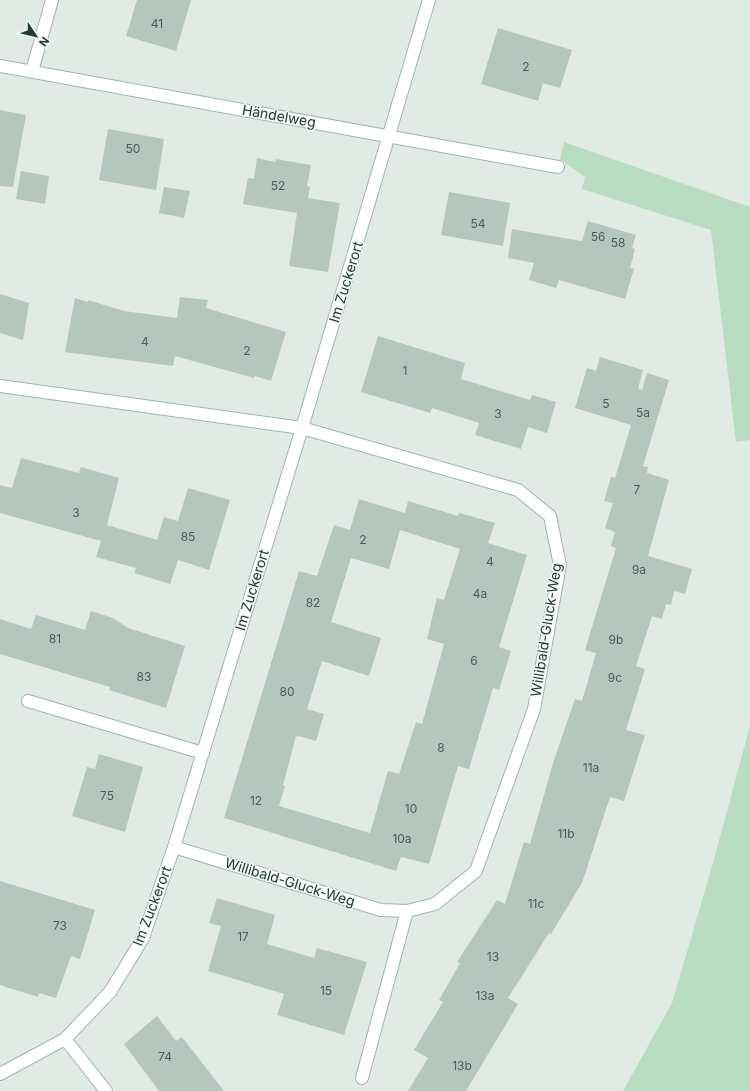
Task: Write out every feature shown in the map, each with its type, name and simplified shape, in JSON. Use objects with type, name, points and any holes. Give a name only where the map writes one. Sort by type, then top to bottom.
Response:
[{"type":"street","points":[[32,71],[52,0]]},
{"type":"street","name":"Im Zuckerort","points":[[0,1074],[65,1039],[110,992],[143,938],[174,847],[302,428],[390,136],[429,0]]},
{"type":"street","name":"Händelweg","points":[[0,66],[558,167]]},
{"type":"street","points":[[0,386],[302,428]]},
{"type":"street","name":"Willibald-Gluck-Weg","points":[[174,847],[381,910],[407,911],[435,904],[476,871],[534,709],[560,565],[550,516],[518,490],[302,428]]},
{"type":"street","points":[[28,702],[202,753]]},
{"type":"street","points":[[362,1078],[407,911]]},
{"type":"street","points":[[65,1039],[106,1091]]},
{"type":"green space","points":[[564,142],[750,207],[750,440],[736,442],[711,230],[582,189],[585,177],[560,159]]},
{"type":"green space","points":[[750,726],[750,1091],[623,1091],[672,1003],[711,870]]},
{"type":"building","points":[[137,0],[191,0],[176,51],[126,36]]},
{"type":"building","points":[[498,28],[572,50],[560,88],[543,83],[538,101],[481,84]]},
{"type":"building","points":[[0,110],[26,115],[13,187],[0,186]]},
{"type":"building","points":[[108,129],[164,139],[156,190],[99,180]]},
{"type":"building","points":[[257,158],[275,162],[276,159],[311,165],[307,186],[310,187],[308,198],[340,203],[328,272],[289,266],[297,213],[243,204],[248,178],[254,179]]},
{"type":"building","points":[[21,171],[49,176],[45,204],[16,199]]},
{"type":"building","points":[[164,187],[190,191],[184,218],[159,213]]},
{"type":"building","points":[[449,192],[510,203],[503,246],[441,235]]},
{"type":"building","points":[[588,221],[636,235],[632,248],[635,249],[630,268],[634,269],[625,299],[559,280],[556,288],[529,280],[534,263],[508,258],[512,229],[582,241]]},
{"type":"building","points":[[0,294],[29,303],[23,340],[0,333]]},
{"type":"building","points":[[180,297],[208,300],[206,308],[286,332],[271,381],[255,376],[254,378],[175,356],[173,366],[65,352],[75,298],[88,302],[88,300],[124,311],[177,318]]},
{"type":"building","points":[[378,336],[465,363],[461,379],[530,400],[532,395],[556,402],[547,433],[528,427],[521,449],[475,435],[479,423],[432,408],[430,413],[361,392]]},
{"type":"building","points":[[600,357],[643,370],[638,389],[642,390],[647,373],[669,380],[643,466],[648,467],[647,473],[669,480],[648,556],[692,569],[685,594],[674,591],[671,605],[666,604],[662,619],[652,616],[636,666],[645,669],[626,730],[645,735],[624,801],[610,797],[582,883],[551,934],[549,933],[508,998],[518,1004],[466,1091],[408,1091],[428,1058],[414,1050],[443,1002],[439,1000],[460,963],[457,962],[497,900],[505,904],[524,842],[530,844],[554,760],[575,699],[582,701],[596,653],[585,650],[616,548],[611,546],[615,532],[605,528],[613,503],[604,501],[611,477],[615,478],[631,425],[575,408],[587,368],[596,371]]},
{"type":"building","points":[[21,458],[79,473],[81,467],[119,478],[107,525],[157,540],[164,517],[178,521],[188,488],[230,500],[209,570],[178,560],[170,584],[134,573],[136,568],[96,557],[101,541],[0,513],[0,485],[12,488]]},
{"type":"building","points":[[359,499],[405,513],[408,501],[458,516],[459,513],[495,523],[488,543],[527,555],[499,647],[511,651],[499,690],[493,688],[469,769],[458,766],[429,864],[401,857],[396,871],[224,818],[299,571],[317,576],[334,525],[350,530]],"holes":[[[400,530],[460,549],[444,600],[437,598],[427,639],[444,644],[422,724],[416,722],[399,774],[388,771],[370,833],[279,806],[296,736],[316,741],[324,714],[307,709],[322,661],[369,676],[381,638],[331,622],[351,558],[389,569]]]},
{"type":"building","points":[[91,611],[113,618],[128,628],[185,646],[166,708],[109,690],[110,687],[0,654],[0,619],[31,629],[36,615],[85,630]]},
{"type":"building","points":[[99,754],[143,767],[125,832],[72,816],[87,767],[95,769]]},
{"type":"building","points":[[0,881],[95,910],[80,959],[71,956],[56,998],[39,993],[38,997],[0,985]]},
{"type":"building","points":[[217,898],[275,915],[267,944],[314,958],[317,948],[367,962],[344,1035],[277,1015],[284,994],[208,971],[221,926],[209,923]]},
{"type":"building","points":[[157,1016],[176,1041],[182,1037],[224,1091],[159,1091],[124,1044]]}]
